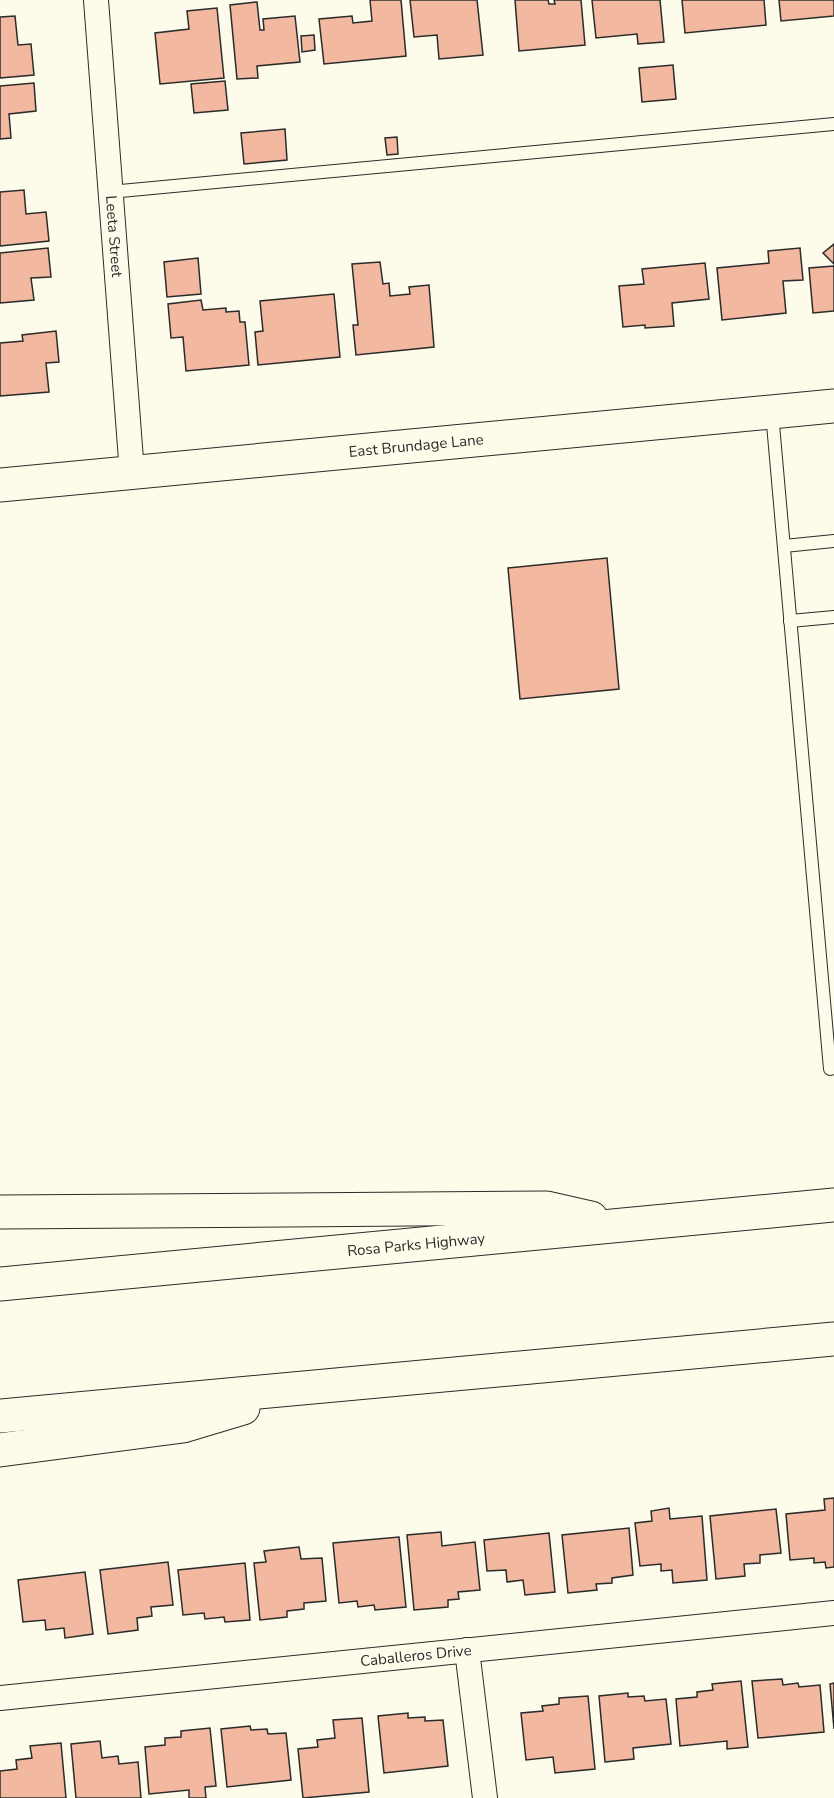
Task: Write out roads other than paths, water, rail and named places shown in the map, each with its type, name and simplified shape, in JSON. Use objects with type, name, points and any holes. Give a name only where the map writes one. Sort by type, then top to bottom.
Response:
[{"type":"main road","name":"East Brundage Lane","points":[[0,485],[834,406]]},
{"type":"main road","name":"Rosa Parks Highway","points":[[0,1284],[834,1205]]},
{"type":"main road","points":[[0,1212],[547,1208],[622,1224]]},
{"type":"main road","points":[[0,1416],[834,1339]]},
{"type":"main road","points":[[0,1450],[183,1426],[308,1388]]},
{"type":"street","name":"Leeta Street","points":[[96,0],[132,473]]},
{"type":"street","name":"Caballeros Drive","points":[[0,1698],[834,1613]]},
{"type":"street","points":[[467,1650],[485,1798]]},
{"type":"lane","points":[[110,192],[834,124]]},
{"type":"lane","points":[[772,412],[830,1069],[834,1068]]},
{"type":"lane","points":[[784,546],[834,542]]},
{"type":"lane","points":[[790,621],[834,617]]}]
